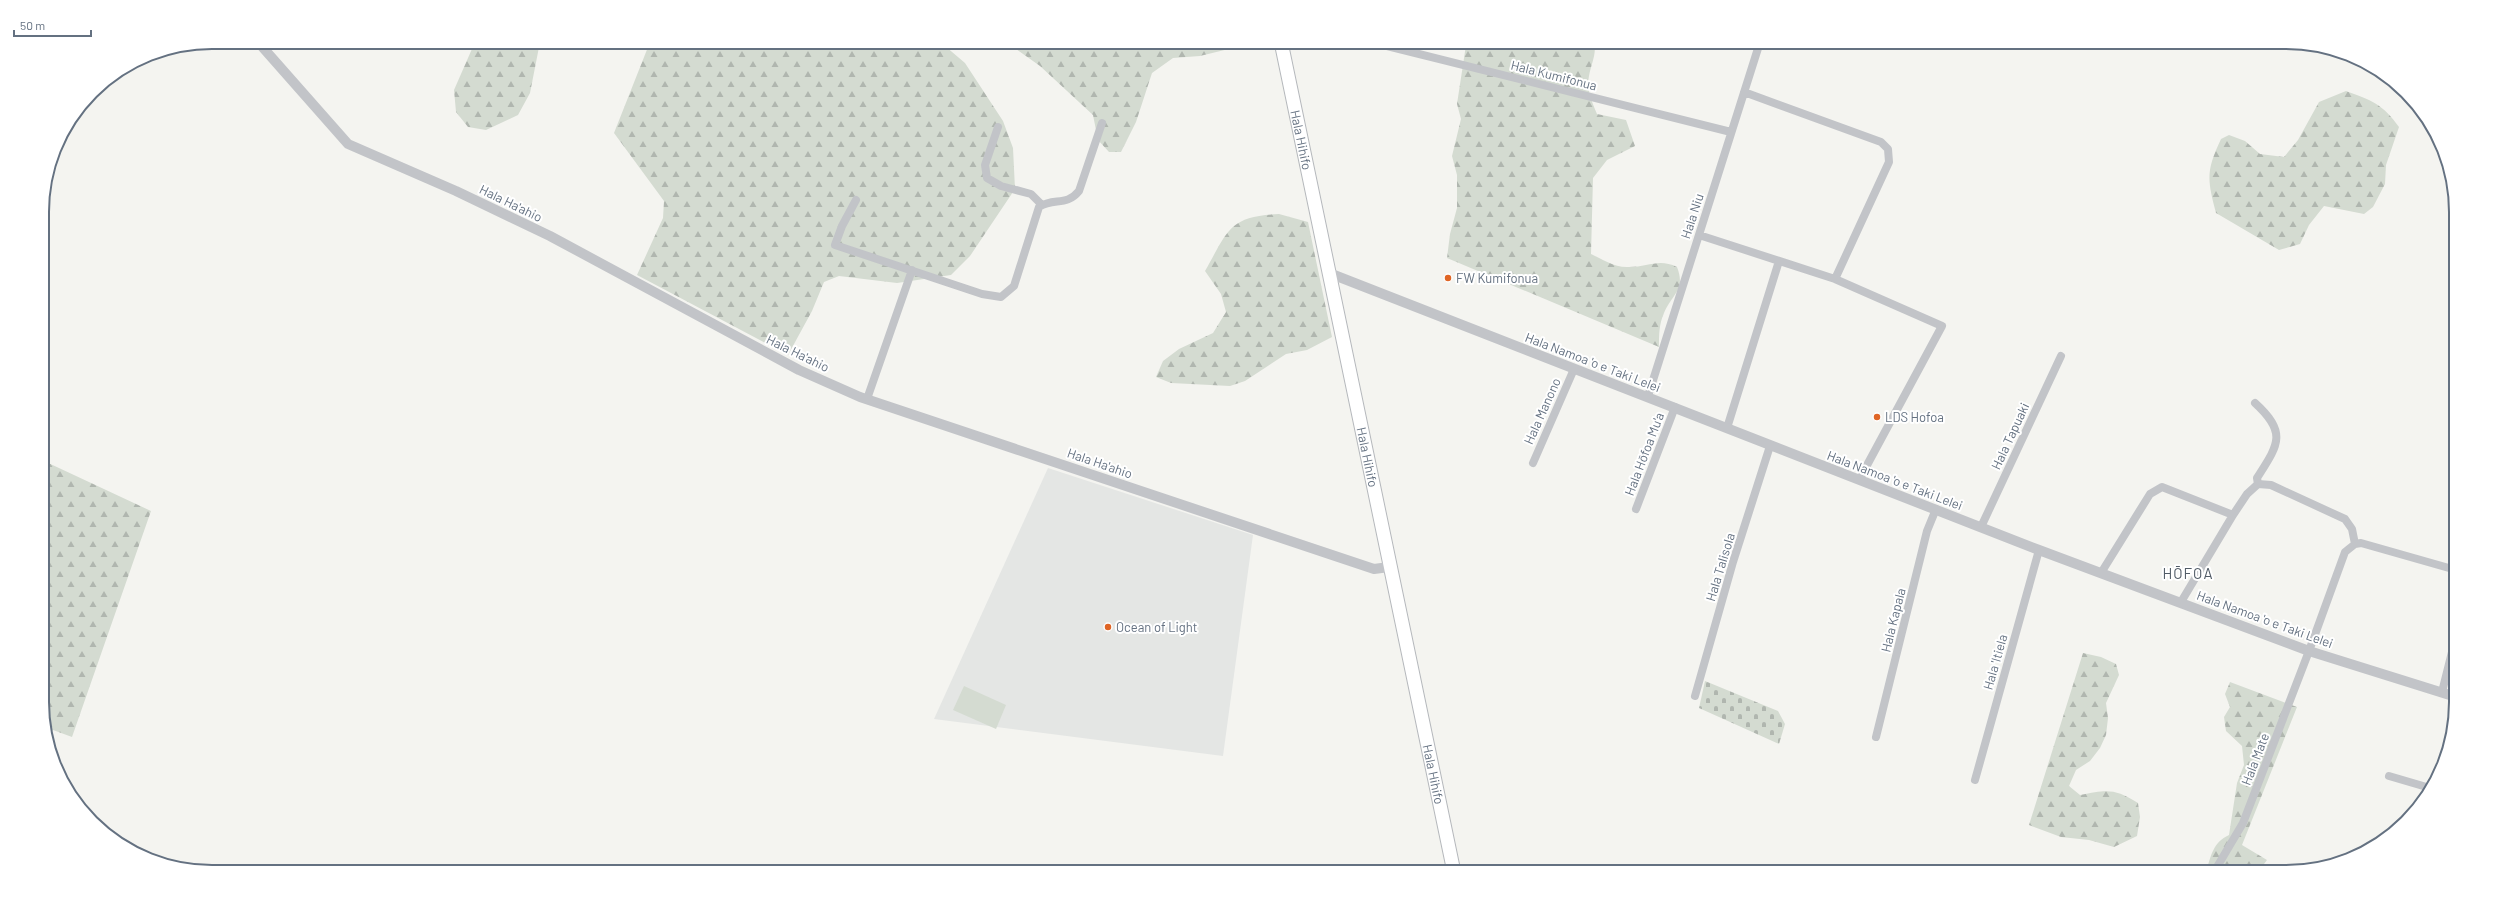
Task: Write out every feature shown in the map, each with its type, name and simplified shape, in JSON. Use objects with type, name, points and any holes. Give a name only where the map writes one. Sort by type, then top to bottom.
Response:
[{"type":"main road","name":"Hala Hihifo","points":[[1282,49],[1389,567],[1453,865]]},
{"type":"street","name":"Hala Ha'ahio","points":[[264,49],[348,144],[456,191],[550,236],[799,370],[867,399],[1374,569],[1389,567]]},
{"type":"street","name":"Hala Kumifonua","points":[[1399,49],[1731,132]]},
{"type":"street","name":"Hala Niu","points":[[1648,396],[1758,49]]},
{"type":"street","points":[[1744,92],[1882,142],[1888,149],[1889,162],[1835,279]]},
{"type":"street","points":[[1042,205],[1066,202],[1074,198],[1079,191],[1102,123]]},
{"type":"street","points":[[998,127],[985,165],[987,178],[1001,186],[1031,194],[1042,205]]},
{"type":"street","points":[[856,200],[842,226],[835,245],[982,294],[1001,297],[1014,286],[1035,219],[1042,205]]},
{"type":"street","points":[[1699,235],[1835,279],[1942,326],[1860,480]]},
{"type":"street","points":[[1727,428],[1779,261]]},
{"type":"street","points":[[867,399],[912,270]]},
{"type":"street","name":"Hala Namoa 'o e Taki Lelei","points":[[1329,273],[1574,369],[1648,396],[1770,446],[2039,550],[2310,651],[2449,694]]},
{"type":"street","name":"Hala Tapuaki","points":[[1981,527],[2061,356]]},
{"type":"street","name":"Hala Manono","points":[[1533,463],[1574,369]]},
{"type":"street","points":[[2255,403],[2269,417],[2276,432],[2275,450],[2257,478],[2258,484]]},
{"type":"street","name":"Hala Hōfoa Mu'a","points":[[1636,509],[1675,407]]},
{"type":"street","name":"Hala Talisola","points":[[1695,696],[1733,562],[1770,446]]},
{"type":"street","points":[[2181,602],[2233,515],[2247,494],[2258,484],[2271,485],[2345,519],[2352,529],[2355,544],[2361,543],[2449,568]]},
{"type":"street","points":[[2101,573],[2150,494],[2162,487],[2233,515]]},
{"type":"street","name":"Hala Kapala","points":[[1876,737],[1928,531],[1936,509]]},
{"type":"street","name":"Hala Mate","points":[[2218,865],[2243,823],[2310,651],[2345,552],[2355,544]]},
{"type":"street","name":"Hala 'Itiela","points":[[1975,780],[2039,550]]},
{"type":"street","points":[[2442,692],[2449,664]]},
{"type":"street","points":[[2389,776],[2425,786]]},
{"type":"shaded area","name":"Ocean of Light","points":[[1048,468],[1253,535],[1223,756],[934,719]]},
{"type":"green space","points":[[472,49],[539,49],[530,93],[518,115],[486,130],[468,127],[456,112],[454,90]]},
{"type":"green space","points":[[647,49],[949,49],[965,63],[1003,121],[1013,148],[1015,189],[970,256],[951,275],[897,283],[839,276],[824,282],[812,311],[788,355],[637,275],[663,218],[664,201],[614,133]]},
{"type":"green space","points":[[1016,49],[1229,49],[1200,56],[1173,58],[1152,73],[1136,122],[1121,152],[1109,152],[1098,140],[1093,115],[1040,66]]},
{"type":"green space","points":[[1465,49],[1595,49],[1588,81],[1593,105],[1597,114],[1626,120],[1635,146],[1607,160],[1593,178],[1591,254],[1609,263],[1624,267],[1665,263],[1677,267],[1680,281],[1679,287],[1662,317],[1659,347],[1447,258],[1450,234],[1457,208],[1457,175],[1452,156],[1461,119],[1457,104]]},
{"type":"green space","points":[[2346,91],[2370,100],[2382,108],[2399,127],[2386,165],[2385,184],[2373,207],[2364,214],[2324,206],[2309,225],[2300,244],[2279,250],[2216,213],[2211,192],[2210,168],[2221,139],[2229,135],[2245,141],[2260,154],[2284,157],[2298,140],[2319,102]]},
{"type":"green space","points":[[1279,214],[1308,222],[1332,337],[1307,350],[1286,354],[1245,381],[1230,386],[1171,383],[1156,377],[1163,361],[1179,349],[1213,333],[1226,312],[1221,294],[1205,271],[1225,236],[1239,222],[1262,215]]},
{"type":"green space","points":[[49,463],[151,511],[72,737],[53,730],[52,731],[49,712]]},
{"type":"green space","points":[[2083,653],[2101,657],[2116,664],[2119,675],[2106,703],[2108,718],[2106,735],[2100,748],[2090,761],[2076,770],[2069,786],[2080,795],[2104,791],[2123,795],[2138,803],[2140,817],[2137,836],[2114,847],[2089,840],[2061,837],[2029,825]]},
{"type":"green space","points":[[1705,681],[1778,711],[1785,724],[1779,744],[1699,708]]},
{"type":"green space","points":[[2230,682],[2297,707],[2242,845],[2267,860],[2263,865],[2208,865],[2213,850],[2219,841],[2229,835],[2237,783],[2244,765],[2242,746],[2226,731],[2224,717],[2230,707],[2225,694]]},
{"type":"green space","points":[[964,686],[1006,705],[996,729],[953,710]]},
{"type":"place","name":"FW Kumifonua","points":[[1448,278]]},
{"type":"place","name":"LDS Hofoa","points":[[1877,417]]},
{"type":"place","name":"Ocean of Light","points":[[1108,627]]},
{"type":"district","name":"HŌFOA","points":[[2188,573]]}]
